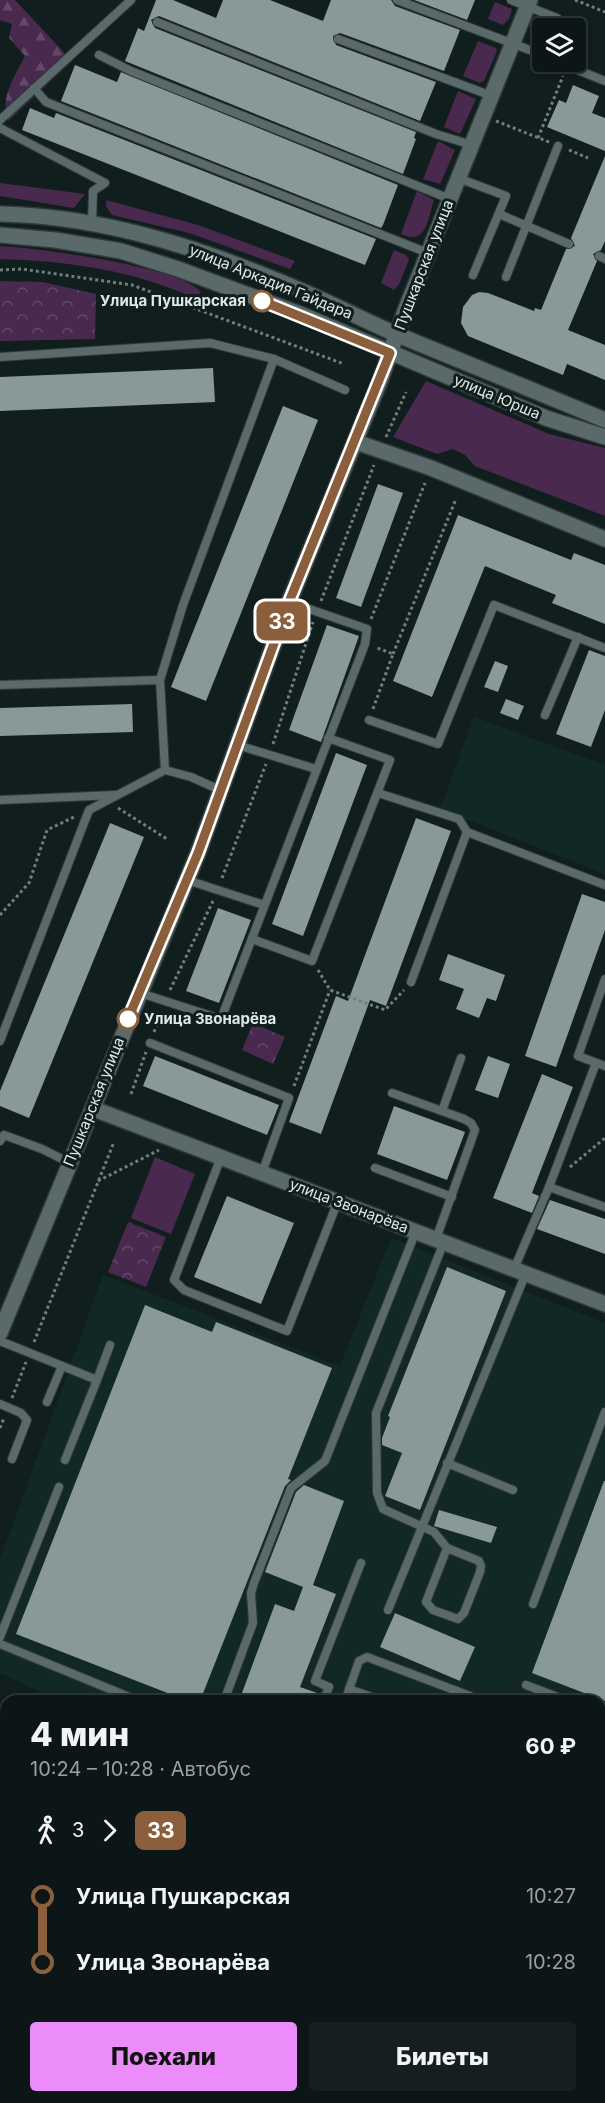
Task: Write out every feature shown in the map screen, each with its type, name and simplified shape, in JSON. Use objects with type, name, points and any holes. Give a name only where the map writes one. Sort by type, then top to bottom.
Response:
[{"type":"main road","name":"Пушкарская улица","points":[[0,1333],[187,880],[289,602],[356,442],[428,253],[529,3]]},
{"type":"main road","name":"улица Аркадия Гайдара","points":[[0,214],[30,214],[92,223],[170,242],[250,270],[397,335]]},
{"type":"main road","name":"улица Аркадия Гайдара","points":[[0,235],[56,240],[121,251],[300,314],[390,353]]},
{"type":"main road","name":"улица Юрша","points":[[397,335],[605,420]]},
{"type":"main road","name":"улица Юрша","points":[[390,353],[546,418],[605,436]]},
{"type":"main road","points":[[356,442],[431,468],[605,539]]},
{"type":"main road","name":"улица Звонарёва","points":[[94,1108],[605,1304]]},
{"type":"lane","points":[[0,120],[131,0]]},
{"type":"lane","points":[[397,0],[532,51]]},
{"type":"lane","points":[[512,0],[529,3],[557,18]]},
{"type":"lane","points":[[157,22],[436,134],[472,145]]},
{"type":"lane","points":[[338,39],[492,96]]},
{"type":"lane","points":[[99,55],[142,75],[450,199]]},
{"type":"lane","points":[[584,72],[605,81]]},
{"type":"lane","points":[[34,88],[46,102],[428,253]]},
{"type":"lane","points":[[0,128],[105,183],[93,191],[92,223]]},
{"type":"lane","points":[[506,277],[558,146]]},
{"type":"lane","points":[[458,178],[506,196],[473,275]]},
{"type":"lane","points":[[499,214],[569,244]]},
{"type":"lane","points":[[0,357],[210,343],[274,359],[345,390]]},
{"type":"lane","points":[[165,770],[160,680],[183,605],[274,359]]},
{"type":"lane","points":[[139,992],[221,1019],[252,939],[365,644],[367,629],[289,602]]},
{"type":"lane","points":[[369,720],[438,744],[494,605],[605,648]]},
{"type":"lane","points":[[545,715],[578,637]]},
{"type":"lane","points":[[0,685],[160,680]]},
{"type":"lane","points":[[252,939],[312,961],[378,792],[390,760],[328,738]]},
{"type":"lane","points":[[237,745],[316,770]]},
{"type":"lane","points":[[0,1041],[90,810],[165,770],[191,777],[220,790]]},
{"type":"lane","points":[[378,792],[459,819],[467,832],[605,885]]},
{"type":"lane","points":[[0,800],[118,794]]},
{"type":"lane","points":[[411,982],[467,832]]},
{"type":"lane","points":[[187,880],[264,905]]},
{"type":"lane","points":[[388,1610],[447,1463],[520,1271],[549,1187],[601,1065],[578,1056],[605,979]]},
{"type":"lane","points":[[150,1043],[289,1098],[262,1173]]},
{"type":"lane","points":[[442,1111],[461,1058]]},
{"type":"lane","points":[[392,1093],[471,1123],[475,1130],[440,1241],[376,1413],[378,1502],[383,1509],[434,1532],[447,1548],[474,1558],[482,1566],[464,1613],[458,1619],[433,1610],[426,1602],[447,1548]]},
{"type":"lane","points":[[1,1135],[42,1149],[70,1164]]},
{"type":"lane","points":[[221,1157],[174,1280],[184,1290],[287,1330],[338,1202]]},
{"type":"lane","points":[[375,1168],[452,1197]]},
{"type":"lane","points":[[549,1187],[605,1207]]},
{"type":"lane","points":[[226,1695],[252,1623],[254,1583],[291,1488],[325,1461],[416,1232]]},
{"type":"lane","points":[[0,1341],[97,1380]]},
{"type":"lane","points":[[65,1460],[110,1345]]},
{"type":"lane","points":[[47,1402],[62,1366]]},
{"type":"lane","points":[[4,1406],[21,1413],[27,1420],[12,1459]]},
{"type":"lane","points":[[533,1604],[605,1412]]},
{"type":"lane","points":[[447,1463],[513,1490]]},
{"type":"lane","points":[[0,1636],[59,1486]]},
{"type":"lane","points":[[326,1695],[329,1687],[315,1681],[361,1563]]},
{"type":"lane","points":[[0,1644],[124,1695]]},
{"type":"lane","points":[[347,1695],[359,1661],[367,1657],[467,1695]]},
{"type":"lane","points":[[526,1685],[552,1695]]},
{"type":"lane","points":[[349,1689],[366,1695]]},
{"type":"path","points":[[575,0],[605,12]]},
{"type":"path","points":[[538,138],[564,72]]},
{"type":"path","points":[[484,116],[588,158]]},
{"type":"path","points":[[0,270],[22,269],[132,285],[344,364]]},
{"type":"path","points":[[131,1094],[165,1001],[217,891],[269,756],[317,611],[406,392]]},
{"type":"path","points":[[367,629],[431,468]]},
{"type":"path","points":[[369,720],[393,654],[456,500]]},
{"type":"path","points":[[365,644],[393,654]]},
{"type":"path","points":[[0,915],[29,883],[47,830],[90,810],[118,808],[167,839]]},
{"type":"path","points":[[312,961],[330,990],[385,1010],[411,982]]},
{"type":"path","points":[[289,1098],[330,990]]},
{"type":"path","points":[[549,1187],[605,1138]]},
{"type":"path","points":[[0,1428],[4,1406],[30,1353],[114,1142]]},
{"type":"path","points":[[98,1182],[160,1149]]},
{"type":"shaded area","points":[[474,717],[605,765],[605,874],[440,809]]},
{"type":"shaded area","points":[[391,1238],[605,1323],[605,1695],[47,1695],[0,1673],[0,1560],[103,1275],[340,1366]]},
{"type":"green space","points":[[0,0],[15,0],[72,61],[8,121],[7,96],[25,56],[9,38],[12,24],[0,20]]},
{"type":"green space","points":[[495,2],[512,9],[509,19],[503,25],[488,19]]},
{"type":"green space","points":[[478,41],[496,48],[497,51],[484,81],[480,83],[463,76]]},
{"type":"green space","points":[[458,91],[476,99],[460,134],[444,127]]},
{"type":"green space","points":[[438,141],[455,150],[440,184],[423,179]]},
{"type":"green space","points":[[0,183],[85,194],[74,208],[0,196]]},
{"type":"green space","points":[[417,191],[434,200],[425,229],[416,237],[410,237],[401,234]]},
{"type":"green space","points":[[106,200],[198,225],[295,261],[290,269],[189,233],[112,215],[106,206]]},
{"type":"green space","points":[[0,246],[44,250],[137,267],[166,274],[188,283],[201,292],[196,299],[149,281],[100,269],[50,262],[0,259]]},
{"type":"green space","points":[[394,250],[406,255],[409,260],[394,290],[381,283]]},
{"type":"green space","points":[[0,281],[42,282],[96,294],[95,339],[0,341]]},
{"type":"green space","points":[[426,381],[549,434],[605,448],[605,516],[475,466],[465,455],[453,449],[437,454],[393,437]]},
{"type":"green space","points":[[253,1023],[285,1037],[273,1064],[242,1050]]},
{"type":"green space","points":[[155,1157],[195,1174],[171,1234],[131,1218]]},
{"type":"green space","points":[[128,1222],[166,1237],[146,1287],[108,1272]]},
{"type":"building","points":[[156,0],[173,0],[216,18],[223,0],[270,0],[323,21],[331,0],[391,0],[395,6],[460,30],[444,71],[340,33],[333,36],[336,45],[436,82],[420,121],[159,16],[151,20],[155,28],[416,132],[414,138],[416,139],[403,174],[125,61],[138,28],[144,31]]},
{"type":"building","points":[[414,0],[475,0],[467,20]]},
{"type":"building","points":[[75,65],[117,82],[121,72],[398,185],[383,225],[381,228],[61,101]]},
{"type":"building","points":[[573,85],[599,96],[592,113],[605,118],[605,151],[547,127],[559,100],[566,103]]},
{"type":"building","points":[[30,108],[54,118],[56,113],[376,239],[365,265],[22,130]]},
{"type":"building","points":[[605,156],[605,241],[601,250],[593,254],[597,261],[568,330],[605,345],[605,380],[567,364],[563,375],[468,336],[461,323],[463,307],[472,295],[479,292],[488,293],[534,311],[535,308],[541,310],[566,249],[575,246],[571,238]]},
{"type":"building","points":[[213,368],[215,402],[0,411],[0,377]]},
{"type":"building","points":[[283,406],[318,420],[206,701],[171,687]]},
{"type":"building","points":[[378,484],[403,493],[361,607],[336,598]]},
{"type":"building","points":[[458,515],[571,560],[574,553],[605,565],[605,624],[552,603],[556,595],[485,566],[432,697],[393,681]]},
{"type":"building","points":[[327,625],[359,636],[321,742],[289,730]]},
{"type":"building","points":[[589,650],[605,656],[605,710],[591,747],[556,734]]},
{"type":"building","points":[[495,661],[508,666],[498,692],[484,687]]},
{"type":"building","points":[[506,699],[524,706],[518,720],[500,713]]},
{"type":"building","points":[[132,704],[133,732],[0,736],[0,708]]},
{"type":"building","points":[[336,753],[367,765],[303,936],[272,924]]},
{"type":"building","points":[[416,818],[451,831],[386,1006],[370,1000],[321,1134],[289,1122],[336,996],[348,1001]]},
{"type":"building","points":[[110,823],[144,837],[29,1118],[0,1106],[0,1091]]},
{"type":"building","points":[[582,894],[605,902],[605,930],[556,1067],[525,1056]]},
{"type":"building","points":[[218,908],[251,920],[219,1003],[186,991]]},
{"type":"building","points":[[448,954],[505,975],[496,1001],[487,998],[479,1018],[456,1009],[464,989],[439,980]]},
{"type":"building","points":[[155,1056],[279,1105],[267,1135],[143,1086]]},
{"type":"building","points":[[488,1056],[510,1064],[498,1098],[475,1090]]},
{"type":"building","points":[[542,1074],[573,1087],[532,1193],[539,1196],[532,1213],[493,1198]]},
{"type":"building","points":[[394,1106],[465,1132],[447,1180],[377,1154]]},
{"type":"building","points":[[227,1196],[294,1223],[261,1304],[194,1277]]},
{"type":"building","points":[[550,1200],[605,1219],[605,1254],[537,1229]]},
{"type":"building","points":[[447,1267],[506,1291],[420,1510],[385,1496],[402,1453],[382,1445],[382,1438],[390,1417],[388,1416]]},
{"type":"building","points":[[145,1305],[212,1332],[216,1322],[332,1368],[288,1479],[291,1480],[285,1486],[202,1695],[173,1695],[16,1634]]},
{"type":"building","points":[[605,1481],[605,1695],[589,1695],[532,1673]]},
{"type":"building","points":[[304,1485],[344,1501],[313,1585],[336,1594],[300,1687],[320,1694],[241,1695],[275,1604],[294,1611],[303,1587],[265,1572],[296,1492]]},
{"type":"building","points":[[439,1510],[497,1527],[491,1543],[434,1526]]},
{"type":"building","points":[[395,1613],[475,1647],[460,1681],[380,1647]]},
{"type":"bus line","name":"33","points":[[128,1019],[198,853],[289,602],[356,442],[390,353],[300,314],[262,301]]},
{"type":"place","name":"Улица Пушкарская","points":[[262,301]]},
{"type":"place","name":"Улица Звонарёва","points":[[128,1019]]}]
